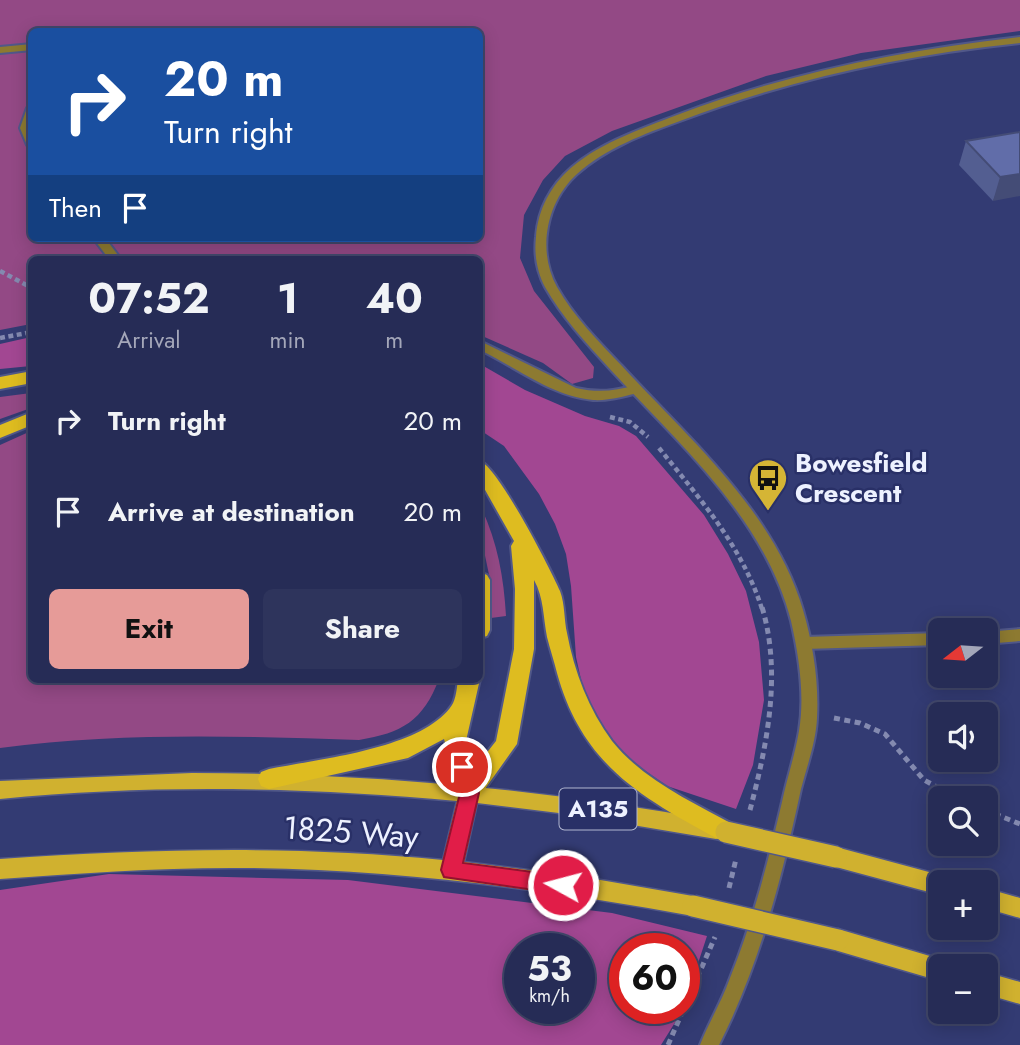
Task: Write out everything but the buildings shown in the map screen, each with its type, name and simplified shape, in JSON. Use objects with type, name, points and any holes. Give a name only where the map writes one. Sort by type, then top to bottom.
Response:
[{"type":"highway","points":[[0,383],[28,378]]},
{"type":"highway","points":[[0,432],[28,420]]},
{"type":"highway","points":[[483,472],[496,489],[551,593],[557,635],[570,681],[585,717],[605,748],[630,774],[678,806],[726,832]]},
{"type":"highway","points":[[469,793],[506,744],[524,649],[525,589],[520,538]]},
{"type":"highway","points":[[468,683],[455,741],[469,793]]},
{"type":"highway","name":"A135","points":[[269,779],[408,749],[438,732],[460,712]]},
{"type":"main road","name":"1825 Way","points":[[0,790],[204,779],[269,779],[516,797],[726,832],[836,857],[928,883]]},
{"type":"main road","points":[[451,870],[469,793]]},
{"type":"main road","name":"1825 Way","points":[[0,869],[249,858],[451,870],[693,906],[838,940],[928,966]]},
{"type":"main road","points":[[998,902],[1020,908]]},
{"type":"main road","points":[[998,987],[1020,993]]},
{"type":"street","points":[[709,1045],[726,1014],[776,869],[810,713],[804,643],[783,575],[750,518],[589,337],[544,274],[540,235],[548,204],[565,180],[597,154],[641,132],[716,103],[800,78],[908,54],[1020,40]]},
{"type":"street","points":[[0,50],[28,47]]},
{"type":"street","points":[[102,242],[113,256]]},
{"type":"street","points":[[483,347],[568,393],[597,398],[617,397],[636,389]]},
{"type":"street","points":[[998,637],[1020,635]]},
{"type":"street","points":[[804,643],[928,639]]},
{"type":"path","points":[[0,271],[28,286]]},
{"type":"path","points":[[0,338],[28,333]]},
{"type":"path","points":[[601,414],[630,422],[651,439],[715,517],[741,556],[754,589],[767,628],[773,685],[769,729],[749,813]]},
{"type":"path","points":[[810,713],[860,723],[885,734],[924,780],[935,786]]},
{"type":"path","points":[[998,815],[1020,824]]},
{"type":"path","points":[[725,901],[739,851]]},
{"type":"path","points":[[668,1045],[711,951],[718,926]]},
{"type":"shaded area","points":[[0,0],[1020,0],[1020,31],[861,53],[766,76],[612,131],[565,156],[543,180],[524,215],[520,258],[534,291],[594,367],[593,378],[572,384],[543,363],[483,336],[483,256],[28,256],[28,325],[0,330]]},
{"type":"shaded area","points":[[28,338],[28,366],[0,369],[0,344]]},
{"type":"shaded area","points":[[483,366],[525,390],[585,416],[619,426],[636,436],[704,515],[728,554],[746,591],[759,642],[764,700],[753,765],[736,809],[667,786],[627,758],[599,727],[584,693],[576,657],[566,554],[555,524],[539,494],[504,446],[483,432]]},
{"type":"shaded area","points":[[28,393],[28,409],[0,419],[0,397]]},
{"type":"shaded area","points":[[28,432],[28,683],[437,683],[426,705],[409,723],[399,729],[359,740],[134,737],[0,748],[0,445]]},
{"type":"shaded area","points":[[483,512],[499,559],[506,616],[491,618],[491,584],[483,546]]},
{"type":"shaded area","points":[[109,874],[348,880],[612,913],[695,933],[609,933],[609,1024],[674,1024],[661,1045],[0,1045],[0,890]]},
{"type":"shaded area","points":[[700,934],[707,936],[700,957]]},
{"type":"place","name":"Bowesfield Crescent","points":[[768,512]]},
{"type":"route","points":[[462,767],[469,793],[451,870],[563,885]]}]
